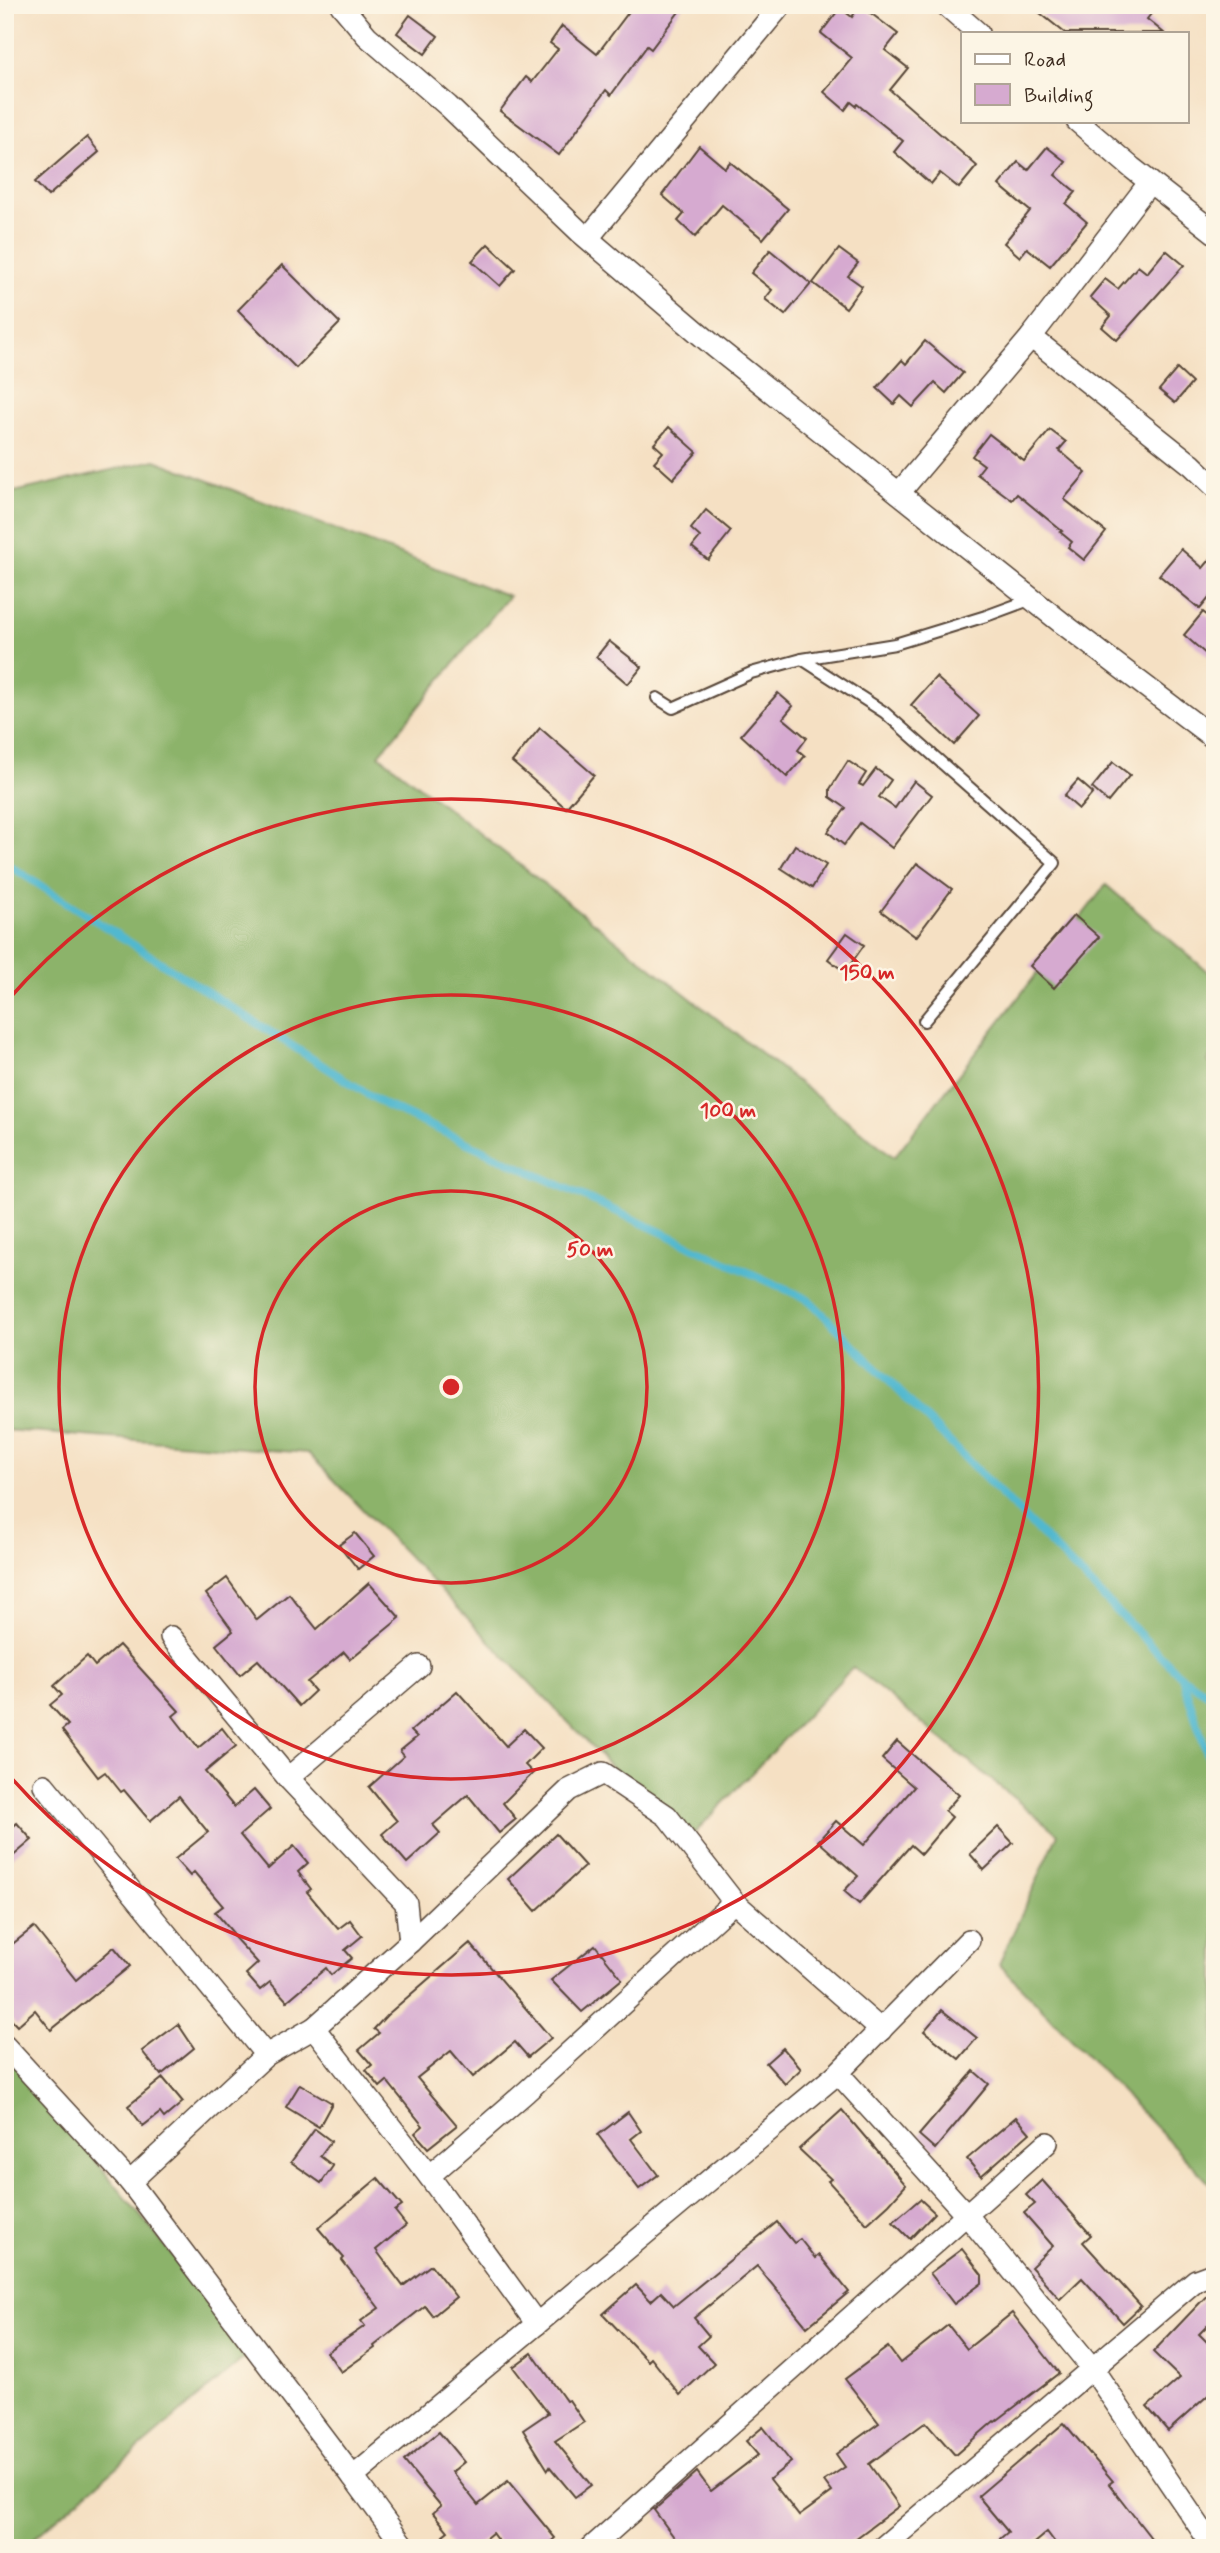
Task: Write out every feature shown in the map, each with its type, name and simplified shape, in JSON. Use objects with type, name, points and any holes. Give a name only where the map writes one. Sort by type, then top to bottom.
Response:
[{"type":"street","points":[[341,5],[367,36],[448,107],[588,238],[715,347],[1032,599],[1215,739]]},
{"type":"street","points":[[588,238],[780,5]]},
{"type":"street","points":[[946,5],[977,32]]},
{"type":"street","points":[[1078,122],[1215,233]]},
{"type":"street","points":[[899,493],[1031,337],[1150,182]]},
{"type":"street","points":[[1031,337],[1192,465],[1215,487]]},
{"type":"street","points":[[171,1637],[288,1778],[406,1903],[410,1942]]},
{"type":"street","points":[[288,1778],[419,1667]]},
{"type":"street","points":[[130,2182],[267,2055],[314,2028],[410,1942],[569,1790],[603,1773],[667,1816],[734,1902],[881,2030]]},
{"type":"street","points":[[44,1785],[267,2055]]},
{"type":"street","points":[[429,2176],[526,2092],[734,1902]]},
{"type":"street","points":[[353,2477],[838,2073],[969,1940]]},
{"type":"street","points":[[314,2028],[429,2176],[537,2324]]},
{"type":"street","points":[[5,2046],[130,2182],[405,2548]]},
{"type":"street","points":[[838,2073],[966,2214],[1092,2368],[1205,2539]]},
{"type":"street","points":[[591,2548],[1047,2143]]},
{"type":"street","points":[[882,2548],[1196,2280],[1215,2273]]},
{"type":"lane","points":[[657,698],[673,708],[751,673],[802,659],[895,643],[986,616],[1032,599]]},
{"type":"lane","points":[[802,659],[884,712],[1055,863],[924,1021]]},
{"type":"green space","points":[[155,460],[509,596],[379,755],[894,1157],[1106,885],[1215,978],[1215,1050],[1208,1061],[1215,1070],[1215,2189],[999,1964],[1058,1834],[853,1667],[685,1843],[308,1453],[5,1430],[5,494]]},
{"type":"green space","points":[[5,2049],[251,2352],[23,2548],[5,2548]]},
{"type":"building","points":[[634,5],[684,5],[651,49],[647,46],[611,95],[606,90],[559,155],[500,111],[526,77],[532,82],[558,49],[550,43],[562,26],[597,54]]},
{"type":"building","points":[[860,5],[898,34],[885,50],[908,68],[890,90],[977,166],[959,188],[940,173],[931,184],[894,152],[903,141],[857,104],[856,106],[851,102],[845,110],[824,92],[852,58],[821,33],[840,8],[852,17]]},
{"type":"building","points":[[1030,5],[1158,5],[1147,19],[1163,32],[1064,32]]},
{"type":"building","points":[[410,15],[438,36],[425,54],[397,33]]},
{"type":"building","points":[[87,137],[99,152],[48,196],[35,182]]},
{"type":"building","points":[[699,146],[725,168],[730,162],[788,209],[763,239],[722,205],[695,237],[678,221],[684,214],[662,195]]},
{"type":"building","points":[[1047,147],[1066,162],[1055,175],[1076,192],[1066,204],[1087,222],[1050,266],[1027,248],[1020,257],[1004,243],[1030,211],[999,185],[1018,162],[1028,170]]},
{"type":"building","points":[[488,244],[515,269],[500,286],[472,261]]},
{"type":"building","points":[[839,249],[858,263],[848,276],[862,286],[846,308],[813,283]]},
{"type":"building","points":[[770,250],[811,284],[785,315],[765,299],[772,290],[751,273]]},
{"type":"building","points":[[1166,250],[1184,265],[1117,340],[1102,327],[1111,316],[1090,297],[1105,279],[1118,289],[1138,266],[1147,273]]},
{"type":"building","points":[[282,265],[340,323],[296,368],[238,310]]},
{"type":"building","points":[[925,341],[963,373],[946,393],[935,383],[913,407],[901,396],[894,404],[877,388],[902,360],[906,364]]},
{"type":"building","points":[[1177,369],[1192,383],[1175,403],[1159,390]]},
{"type":"building","points":[[669,427],[697,452],[673,479],[654,462],[663,452],[654,444]]},
{"type":"building","points":[[1050,430],[1066,442],[1059,450],[1086,473],[1064,499],[1106,532],[1084,560],[1068,547],[1072,542],[1060,532],[1062,531],[1017,494],[1012,500],[977,474],[984,465],[972,456],[989,434],[1024,461]]},
{"type":"building","points":[[706,510],[731,531],[708,560],[692,547],[700,537],[691,529]]},
{"type":"building","points":[[1181,549],[1203,568],[1215,554],[1215,591],[1200,609],[1159,575]]},
{"type":"building","points":[[1203,612],[1215,622],[1215,662],[1184,635]]},
{"type":"building","points":[[609,641],[642,667],[628,684],[596,657]]},
{"type":"building","points":[[936,677],[979,716],[954,745],[911,705]]},
{"type":"building","points":[[778,693],[793,706],[783,718],[807,738],[798,750],[805,756],[787,777],[741,735]]},
{"type":"building","points":[[540,728],[594,775],[566,808],[512,762]]},
{"type":"building","points":[[848,761],[866,773],[859,784],[863,786],[876,769],[891,780],[879,797],[895,808],[914,781],[932,795],[892,848],[860,823],[844,845],[828,832],[846,808],[830,797],[830,789]]},
{"type":"building","points":[[1113,762],[1130,775],[1108,802],[1092,788]]},
{"type":"building","points":[[1078,780],[1093,793],[1079,809],[1064,796]]},
{"type":"building","points":[[795,845],[826,865],[812,888],[781,868]]},
{"type":"building","points":[[917,863],[952,889],[916,937],[881,911]]},
{"type":"building","points":[[1074,915],[1099,937],[1054,988],[1030,966]]},
{"type":"building","points":[[847,933],[864,945],[845,972],[828,959]]},
{"type":"building","points":[[355,1533],[374,1556],[358,1569],[339,1545]]},
{"type":"building","points":[[227,1578],[257,1620],[289,1594],[317,1629],[369,1583],[400,1618],[350,1659],[344,1652],[307,1682],[315,1691],[299,1706],[258,1660],[240,1675],[216,1645],[233,1631],[206,1594]]},
{"type":"building","points":[[119,1645],[179,1711],[173,1716],[198,1748],[222,1728],[236,1746],[205,1772],[234,1807],[254,1790],[270,1809],[240,1835],[268,1869],[294,1846],[308,1863],[298,1872],[311,1889],[307,1892],[338,1929],[350,1920],[362,1936],[345,1950],[352,1958],[331,1975],[326,1968],[287,2001],[270,1982],[260,1990],[246,1974],[258,1963],[215,1912],[223,1906],[194,1872],[190,1876],[175,1859],[208,1832],[179,1796],[150,1821],[105,1772],[98,1777],[62,1730],[68,1725],[50,1705],[62,1695],[54,1686],[87,1656],[95,1666]]},
{"type":"building","points":[[457,1691],[506,1746],[524,1729],[542,1748],[525,1765],[533,1773],[503,1803],[516,1819],[499,1833],[468,1795],[433,1825],[440,1833],[407,1863],[382,1834],[397,1821],[369,1787],[404,1756],[400,1751],[417,1737],[411,1731]]},
{"type":"building","points":[[897,1741],[959,1795],[945,1811],[952,1817],[921,1854],[911,1845],[859,1904],[844,1891],[858,1876],[818,1841],[836,1821],[864,1845],[914,1787],[882,1759]]},
{"type":"building","points":[[17,1823],[32,1840],[5,1863],[5,1834]]},
{"type":"building","points":[[998,1827],[1013,1843],[984,1870],[970,1854]]},
{"type":"building","points":[[556,1834],[585,1866],[536,1911],[508,1879]]},
{"type":"building","points":[[34,1927],[76,1980],[114,1947],[130,1966],[51,2030],[35,2010],[17,2026],[5,2013],[5,1950]]},
{"type":"building","points":[[470,1943],[551,2038],[528,2057],[515,2042],[473,2077],[451,2051],[417,2078],[457,2125],[428,2148],[415,2133],[423,2126],[387,2081],[380,2087],[366,2070],[372,2065],[359,2050],[379,2033],[374,2029],[387,2015]]},
{"type":"building","points":[[595,1945],[622,1979],[582,2012],[551,1980]]},
{"type":"building","points":[[942,2010],[977,2038],[959,2059],[924,2031]]},
{"type":"building","points":[[178,2024],[194,2048],[161,2075],[142,2051]]},
{"type":"building","points":[[783,2048],[801,2069],[785,2084],[766,2063]]},
{"type":"building","points":[[974,2071],[989,2084],[935,2149],[919,2135]]},
{"type":"building","points":[[163,2078],[183,2102],[164,2118],[160,2113],[143,2126],[128,2106]]},
{"type":"building","points":[[300,2084],[332,2103],[319,2127],[286,2107]]},
{"type":"building","points":[[842,2110],[906,2185],[867,2224],[828,2181],[831,2179],[799,2149]]},
{"type":"building","points":[[628,2112],[641,2131],[631,2139],[658,2175],[639,2189],[598,2135]]},
{"type":"building","points":[[1016,2117],[1030,2133],[981,2176],[967,2159]]},
{"type":"building","points":[[315,2129],[331,2141],[320,2156],[333,2166],[321,2183],[291,2162]]},
{"type":"building","points":[[378,2178],[402,2206],[395,2211],[406,2225],[376,2250],[403,2286],[431,2265],[456,2297],[433,2316],[425,2306],[374,2346],[375,2348],[341,2372],[327,2352],[365,2326],[361,2321],[379,2308],[342,2260],[344,2258],[318,2228]]},
{"type":"building","points":[[1042,2180],[1091,2235],[1083,2242],[1141,2306],[1123,2323],[1082,2278],[1060,2299],[1031,2267],[1053,2246],[1024,2213],[1035,2204],[1026,2195]]},
{"type":"building","points":[[920,2199],[935,2213],[910,2239],[893,2222]]},
{"type":"building","points":[[777,2222],[794,2243],[800,2239],[815,2258],[819,2255],[849,2292],[807,2327],[757,2266],[694,2318],[709,2336],[698,2346],[714,2363],[680,2395],[651,2358],[648,2361],[603,2314],[636,2285],[651,2301],[661,2292],[674,2306]]},
{"type":"building","points":[[962,2249],[982,2275],[982,2283],[954,2304],[930,2273]]},
{"type":"building","points":[[1215,2287],[1215,2318],[1199,2334],[1215,2350],[1215,2389],[1168,2431],[1147,2407],[1180,2378],[1153,2352]]},
{"type":"building","points":[[1012,2313],[1059,2373],[994,2421],[955,2455],[926,2422],[869,2464],[899,2506],[843,2548],[682,2548],[654,2510],[697,2472],[711,2491],[758,2455],[746,2441],[763,2427],[791,2462],[770,2479],[799,2516],[832,2492],[824,2481],[845,2467],[836,2454],[879,2423],[845,2379],[888,2347],[900,2363],[948,2325],[967,2349]]},
{"type":"building","points":[[532,2353],[584,2422],[555,2441],[591,2485],[575,2497],[550,2467],[548,2470],[523,2430],[548,2413],[513,2367]]},
{"type":"building","points":[[1064,2423],[1113,2481],[1109,2484],[1151,2538],[1138,2548],[1059,2548],[1047,2532],[1028,2548],[989,2548],[1008,2532],[978,2496]]},
{"type":"building","points":[[439,2432],[464,2462],[452,2472],[478,2505],[508,2481],[555,2538],[544,2548],[503,2548],[492,2533],[474,2548],[453,2548],[443,2535],[448,2531],[433,2513],[441,2506],[404,2461]]},
{"type":"waterway","points":[[5,863],[385,1105],[809,1300],[1182,1677],[1215,1698]]},
{"type":"waterway","points":[[1182,1677],[1215,1777]]}]
